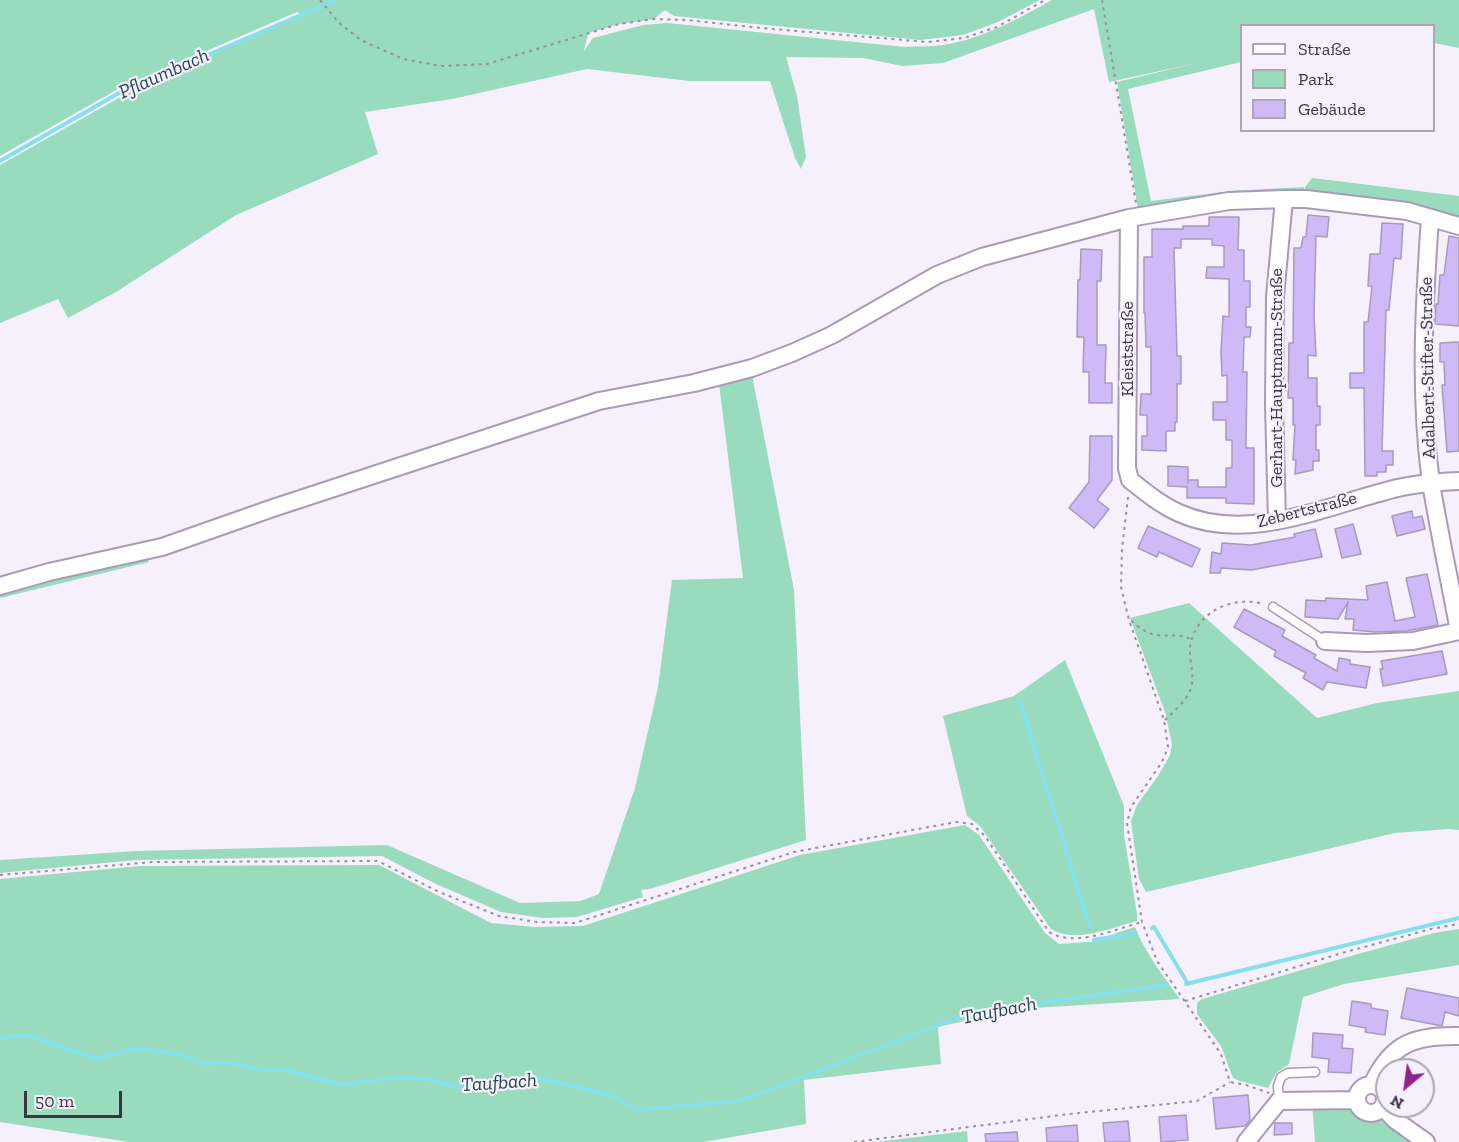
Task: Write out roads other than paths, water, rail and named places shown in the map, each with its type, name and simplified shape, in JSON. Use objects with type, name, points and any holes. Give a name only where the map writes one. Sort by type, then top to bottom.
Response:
[{"type":"street","name":"Gerhart-Hauptmann-Straße","points":[[1277,521],[1274,405],[1275,297],[1284,199]]},
{"type":"street","points":[[0,585],[162,548],[273,508],[599,401],[694,383],[752,368],[832,335],[937,275],[982,257],[1134,218],[1229,201],[1306,199],[1407,211],[1459,225]]},
{"type":"street","name":"Kleiststraße","points":[[1130,480],[1128,468],[1134,218]]},
{"type":"street","name":"Adalbert-Stifter-Straße","points":[[1430,218],[1424,310],[1426,419],[1431,482],[1459,631]]},
{"type":"street","name":"Zebertstraße","points":[[1130,480],[1152,497],[1180,513],[1205,521],[1241,526],[1277,521],[1389,490],[1431,482],[1459,481]]},
{"type":"street","points":[[1325,641],[1367,644],[1413,640],[1459,631]]},
{"type":"street","points":[[1372,1085],[1390,1053],[1423,1037],[1459,1036]]},
{"type":"street","points":[[1375,1086],[1362,1087],[1357,1100],[1361,1109],[1370,1113],[1375,1112]]},
{"type":"street","points":[[1246,1142],[1279,1101],[1357,1100]]},
{"type":"street","points":[[1393,1118],[1426,1142]]},
{"type":"lane","points":[[1273,607],[1325,641]]},
{"type":"lane","points":[[1279,1101],[1278,1086],[1281,1077],[1288,1073],[1315,1072]]},
{"type":"waterway","name":"Pflaumbach","points":[[0,161],[119,93],[336,0]]},
{"type":"waterway","points":[[1020,702],[1090,927]]},
{"type":"waterway","name":"Taufbach","points":[[1186,984],[1459,918]]},
{"type":"waterway","points":[[1152,928],[1154,927],[1188,984]]},
{"type":"waterway","points":[[1094,940],[1136,933]]},
{"type":"waterway","name":"Taufbach","points":[[0,1038],[27,1035],[98,1059],[135,1048],[178,1054],[204,1064],[231,1063],[254,1069],[285,1070],[343,1085],[399,1077],[432,1080],[462,1088],[539,1078],[610,1095],[637,1110],[740,1101],[970,1013],[1167,985]]}]
